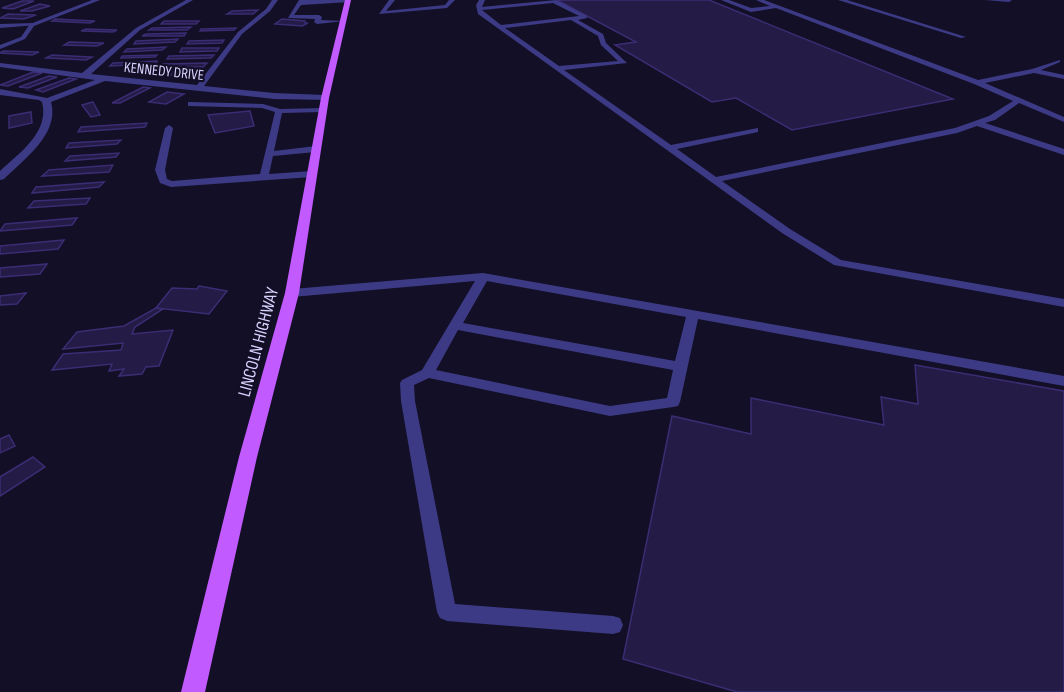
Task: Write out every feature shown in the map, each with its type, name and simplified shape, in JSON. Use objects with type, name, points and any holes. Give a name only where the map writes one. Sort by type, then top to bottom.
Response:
[{"type":"main road","name":"LINCOLN HIGHWAY","points":[[193,692],[248,457],[292,292],[324,104],[347,1]]},
{"type":"street","points":[[0,47],[23,38],[33,25],[97,0]]},
{"type":"street","points":[[84,76],[138,29],[190,0]]},
{"type":"street","points":[[199,88],[240,33],[268,10],[274,0]]},
{"type":"street","name":"KENNEDY DRIVE","points":[[0,65],[274,96],[324,104]]},
{"type":"street","points":[[46,101],[104,78]]},
{"type":"street","points":[[0,92],[41,98],[46,101],[50,115],[46,128],[2,172]]},
{"type":"lane","points":[[392,0],[381,13],[447,6],[452,0]]},
{"type":"lane","points":[[724,0],[751,10],[776,7]]},
{"type":"lane","points":[[759,0],[977,82],[1064,120]]},
{"type":"lane","points":[[841,0],[963,37]]},
{"type":"lane","points":[[988,0],[1009,0]]},
{"type":"lane","points":[[319,17],[309,13],[290,17],[301,2],[347,1]]},
{"type":"lane","points":[[499,8],[554,1],[585,17],[500,27]]},
{"type":"lane","points":[[309,13],[315,3]]},
{"type":"lane","points":[[327,3],[317,22],[341,21]]},
{"type":"lane","points":[[508,13],[499,8],[481,4],[480,13],[786,231],[838,262],[1064,303]]},
{"type":"lane","points":[[529,5],[537,10]]},
{"type":"lane","points":[[546,15],[555,20]]},
{"type":"lane","points":[[516,18],[524,24]]},
{"type":"lane","points":[[558,68],[624,63],[603,44],[601,34],[571,18]]},
{"type":"lane","points":[[0,26],[33,25]]},
{"type":"lane","points":[[977,82],[1034,71],[1058,61]]},
{"type":"lane","points":[[1034,71],[1064,76]]},
{"type":"lane","points":[[263,106],[274,96]]},
{"type":"lane","points":[[714,180],[913,140],[992,118],[1019,100]]},
{"type":"lane","points":[[191,104],[263,106],[279,111],[324,104]]},
{"type":"lane","points":[[264,177],[279,111]]},
{"type":"lane","points":[[977,123],[1064,152]]},
{"type":"lane","points":[[169,128],[160,170],[163,181],[171,184],[312,174]]},
{"type":"lane","points":[[670,148],[755,130]]},
{"type":"lane","points":[[269,154],[316,148]]},
{"type":"lane","points":[[292,292],[483,277],[1064,381]]},
{"type":"lane","points":[[483,277],[427,373],[407,383],[408,401],[447,612],[613,625]]},
{"type":"lane","points":[[427,373],[610,411],[673,402],[693,314]]},
{"type":"lane","points":[[456,326],[681,367]]},
{"type":"building","points":[[557,0],[709,0],[953,99],[792,130],[736,98],[712,102],[615,45],[636,42]]},
{"type":"building","points":[[22,1],[34,1],[13,9],[2,8]]},
{"type":"building","points":[[40,4],[50,6],[32,11],[20,11]]},
{"type":"building","points":[[258,10],[253,14],[227,14],[232,11]]},
{"type":"building","points":[[8,14],[36,15],[24,19],[0,18]]},
{"type":"building","points":[[55,19],[95,21],[90,23],[52,21]]},
{"type":"building","points":[[282,19],[308,23],[302,26],[275,24]]},
{"type":"building","points":[[164,21],[199,21],[196,24],[161,24]]},
{"type":"building","points":[[191,27],[187,30],[149,30],[152,28]]},
{"type":"building","points":[[236,28],[234,30],[200,31],[201,29]]},
{"type":"building","points":[[86,29],[117,30],[113,32],[81,31]]},
{"type":"building","points":[[186,33],[184,36],[142,36],[146,34]]},
{"type":"building","points":[[178,39],[175,42],[134,44],[136,41]]},
{"type":"building","points":[[224,40],[222,43],[187,44],[189,41]]},
{"type":"building","points":[[69,42],[104,43],[97,46],[64,45]]},
{"type":"building","points":[[166,47],[162,50],[124,52],[127,49]]},
{"type":"building","points":[[182,48],[219,48],[217,51],[180,52]]},
{"type":"building","points":[[3,51],[39,52],[32,55],[0,53]]},
{"type":"building","points":[[52,55],[92,57],[86,60],[46,58]]},
{"type":"building","points":[[157,55],[155,57],[121,58],[122,56]]},
{"type":"building","points":[[214,55],[211,58],[167,59],[169,56]]},
{"type":"building","points":[[157,61],[156,64],[110,66],[113,63]]},
{"type":"building","points":[[207,63],[203,67],[159,67],[163,64]]},
{"type":"building","points":[[200,71],[196,75],[154,75],[159,72]]},
{"type":"building","points":[[33,72],[42,73],[8,86],[0,85]]},
{"type":"building","points":[[49,76],[57,77],[28,88],[19,87]]},
{"type":"building","points":[[69,78],[76,79],[43,92],[36,90]]},
{"type":"building","points":[[143,87],[150,88],[120,103],[112,103]]},
{"type":"building","points":[[167,92],[184,94],[166,104],[149,102]]},
{"type":"building","points":[[93,102],[100,115],[91,117],[82,105]]},
{"type":"building","points":[[250,111],[254,126],[215,133],[208,115]]},
{"type":"building","points":[[31,112],[32,123],[9,128],[9,116]]},
{"type":"building","points":[[147,123],[145,127],[78,132],[81,127]]},
{"type":"building","points":[[121,140],[117,144],[66,148],[69,143]]},
{"type":"building","points":[[119,153],[116,157],[65,161],[70,156]]},
{"type":"building","points":[[113,165],[109,172],[42,176],[49,170]]},
{"type":"building","points":[[104,182],[99,187],[32,193],[36,187]]},
{"type":"building","points":[[90,198],[86,204],[28,208],[34,201]]},
{"type":"building","points":[[77,218],[72,225],[0,231],[5,224]]},
{"type":"building","points":[[64,240],[58,249],[0,254],[0,246]]},
{"type":"building","points":[[47,264],[40,274],[0,277],[0,268]]},
{"type":"building","points":[[199,286],[227,291],[209,314],[156,308],[172,288],[197,289]]},
{"type":"building","points":[[26,293],[17,304],[0,305],[0,296]]},
{"type":"building","points":[[156,308],[163,309],[135,327],[132,334],[173,330],[159,366],[146,367],[142,374],[119,376],[124,369],[109,371],[112,364],[52,370],[63,354],[121,350],[123,343],[63,349],[77,332],[124,326]]},
{"type":"building","points":[[915,365],[1064,391],[1064,692],[737,692],[623,659],[672,416],[751,434],[751,398],[884,425],[881,397],[918,404]]},
{"type":"building","points":[[9,435],[15,446],[0,453],[0,439]]},
{"type":"building","points":[[33,457],[45,467],[0,496],[0,477]]}]
